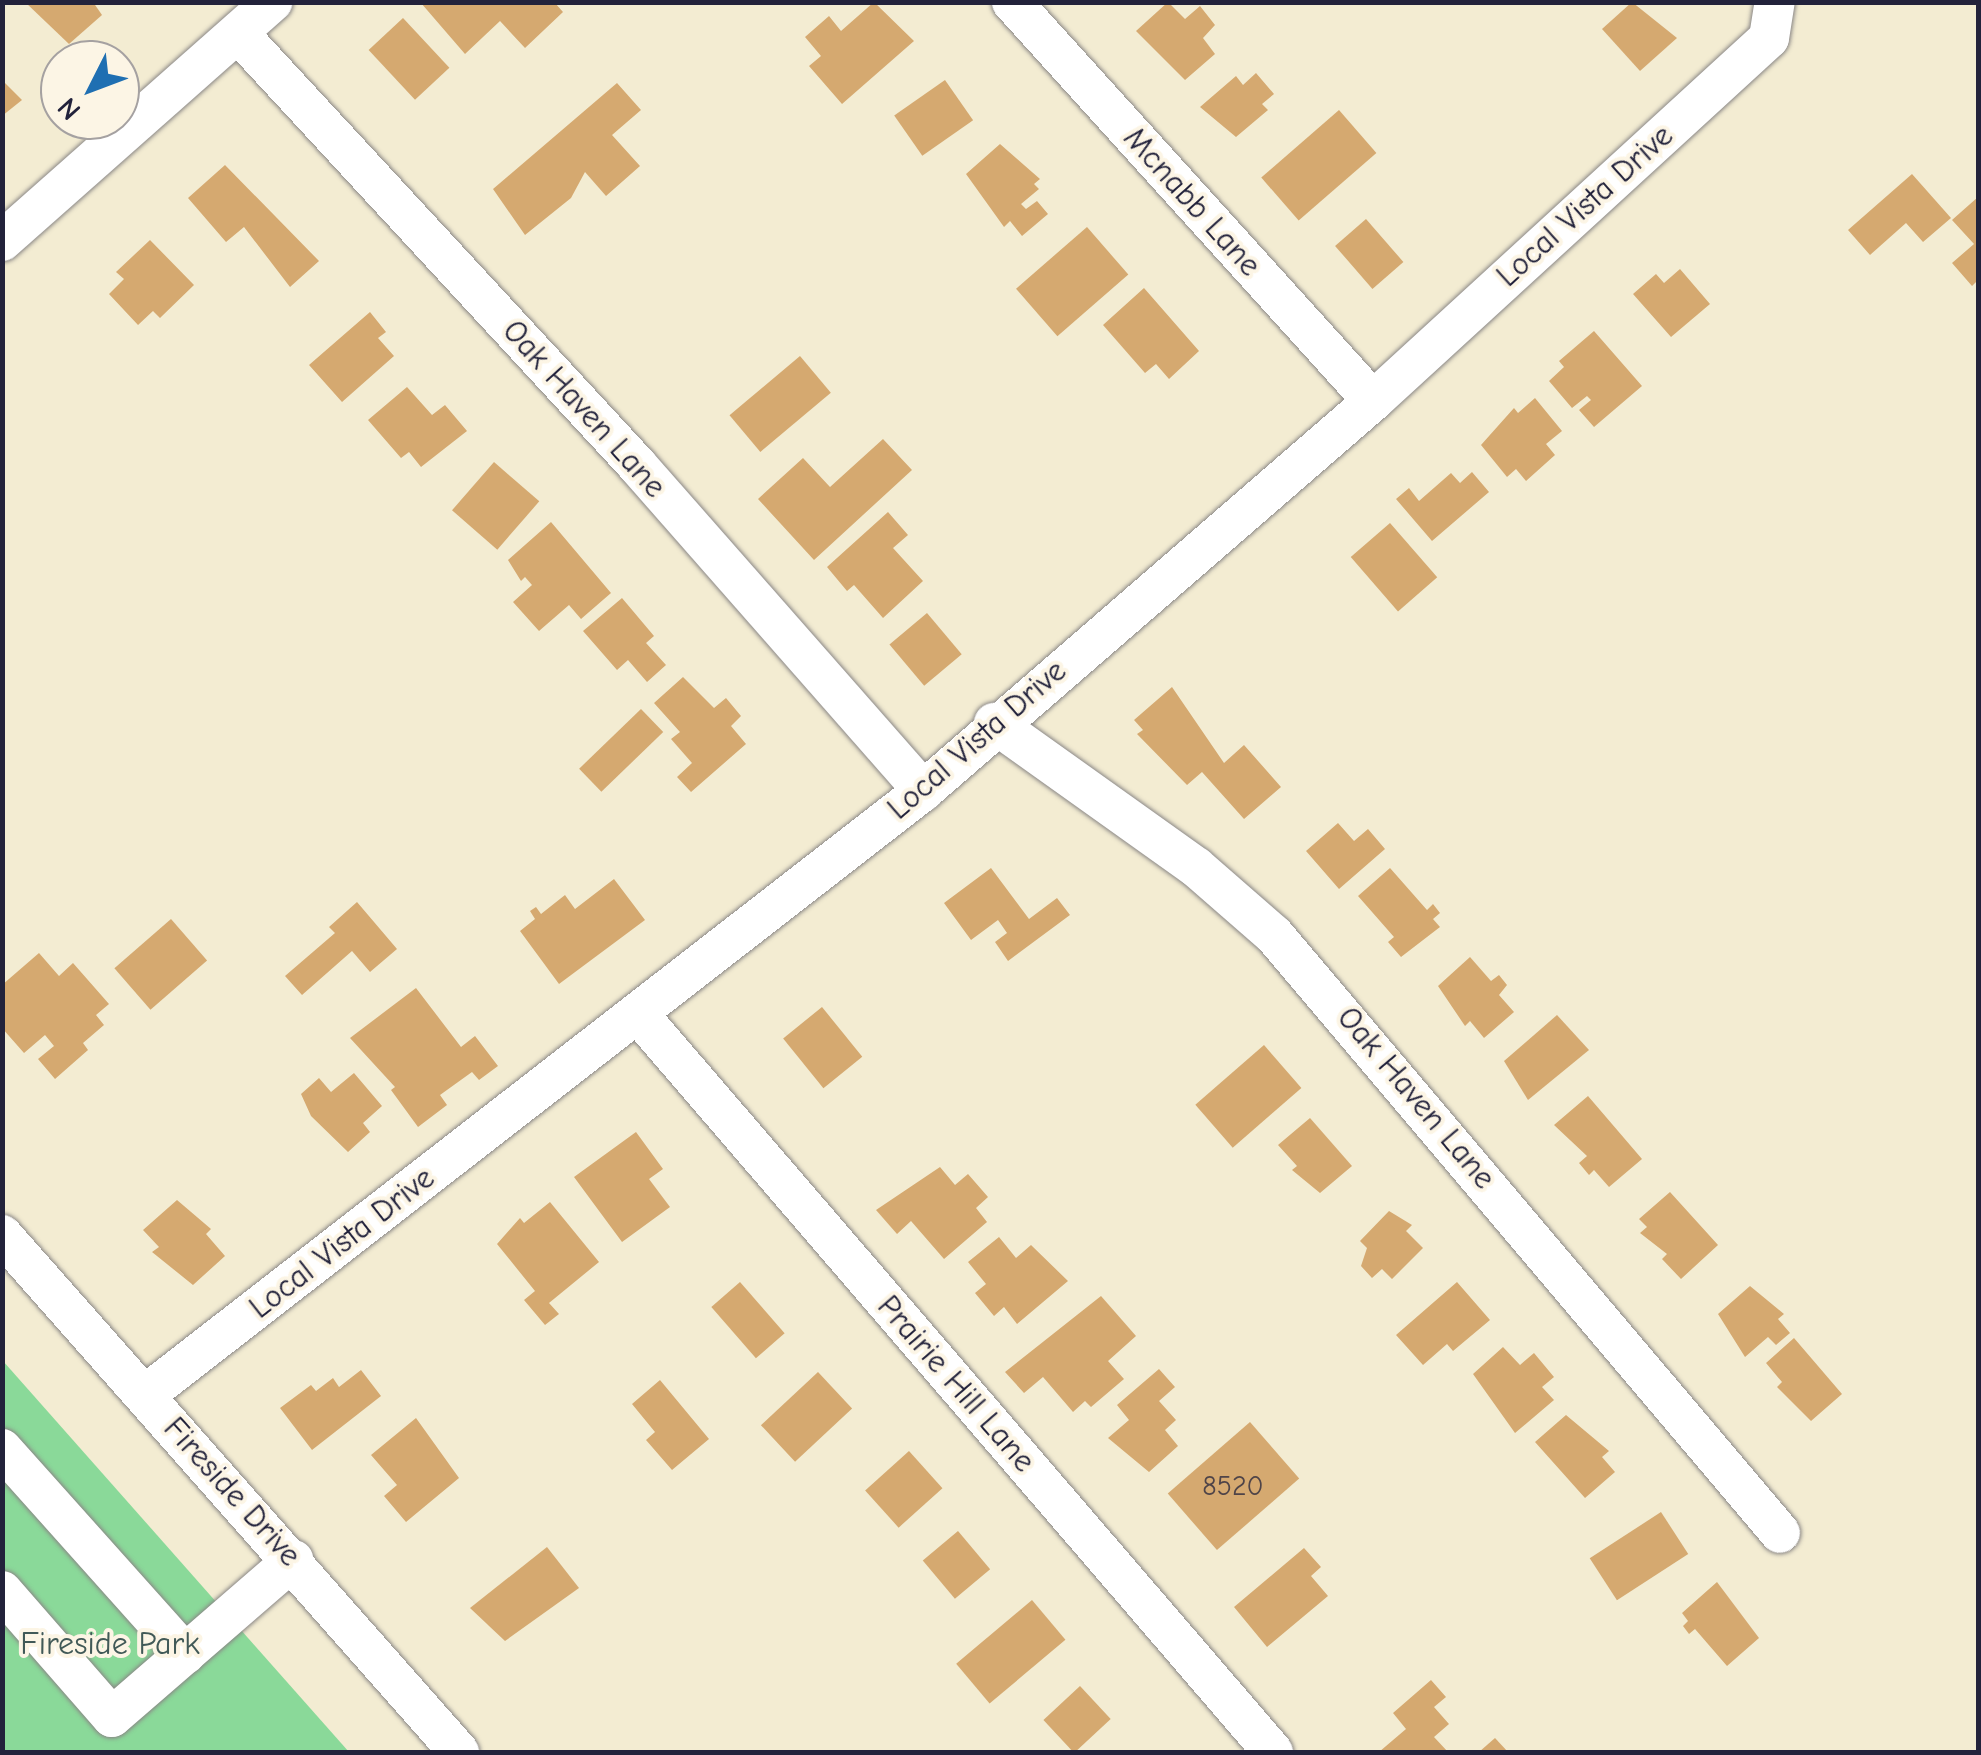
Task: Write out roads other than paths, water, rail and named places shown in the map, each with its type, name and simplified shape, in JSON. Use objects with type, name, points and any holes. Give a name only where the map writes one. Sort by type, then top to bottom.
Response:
[{"type":"street","points":[[2,241],[272,2]]},
{"type":"street","name":"Mcnabb Lane","points":[[1012,2],[1372,401]]},
{"type":"street","name":"Local Vista Drive","points":[[145,1395],[923,791],[994,723],[1372,401],[1772,20]]},
{"type":"street","name":"Oak Haven Lane","points":[[238,33],[637,465],[923,791]]},
{"type":"street","name":"Oak Haven Lane","points":[[994,723],[1196,867],[1274,936],[1780,1532]]},
{"type":"street","name":"Prairie Hill Lane","points":[[639,1015],[1272,1752]]},
{"type":"street","name":"Fireside Drive","points":[[11,1261],[145,1395],[459,1752]]},
{"type":"street","points":[[2,1449],[186,1654]]},
{"type":"street","points":[[2,1591],[112,1717],[294,1560]]},
{"type":"park label","name":"Fireside Park","points":[[110,1644]]}]
